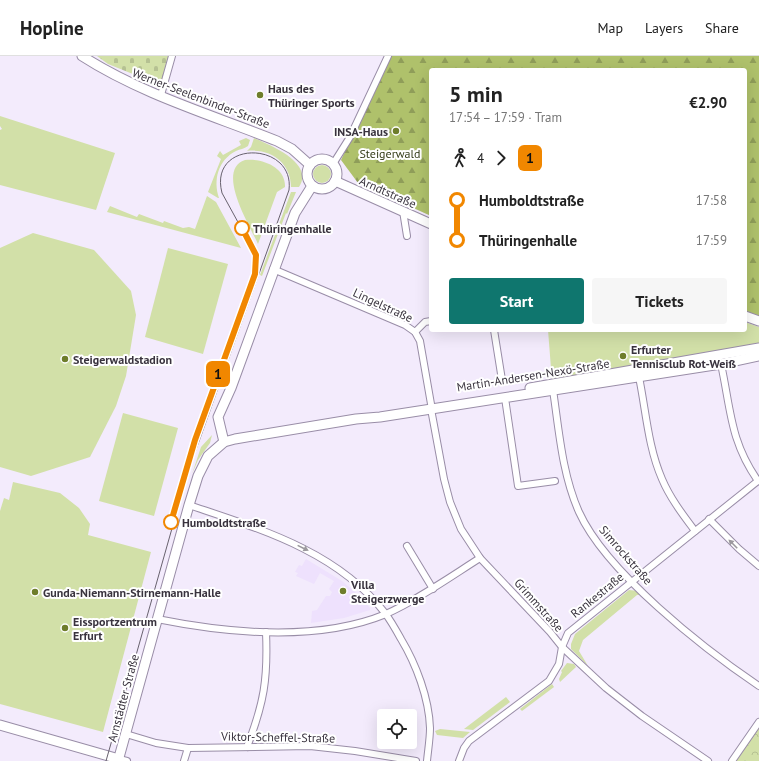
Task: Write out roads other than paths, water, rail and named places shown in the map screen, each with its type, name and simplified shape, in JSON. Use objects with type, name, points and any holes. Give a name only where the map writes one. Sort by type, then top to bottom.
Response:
[{"type":"main road","name":"Werner-Seelenbinder-Straße","points":[[82,56],[107,72],[133,85],[277,141],[292,149],[310,165]]},
{"type":"main road","points":[[323,159],[333,164],[337,172],[335,181],[327,188],[322,189],[312,186],[307,176],[310,165],[315,161],[323,159]]},
{"type":"main road","name":"Arndtstraße","points":[[335,181],[429,223]]},
{"type":"main road","points":[[224,442],[218,417],[295,213],[312,186]]},
{"type":"main road","points":[[747,317],[759,321]]},
{"type":"main road","name":"Martin-Andersen-Nexö-Straße","points":[[431,406],[759,348]]},
{"type":"main road","name":"Martin-Andersen-Nexö-Straße","points":[[224,442],[267,432],[360,419],[380,412],[505,398],[721,364],[759,356]]},
{"type":"main road","name":"Arnstädter Straße","points":[[122,760],[126,734],[189,505],[202,465],[208,456],[224,442]]},
{"type":"main road","points":[[0,725],[122,760]]},
{"type":"street","points":[[161,95],[172,56]]},
{"type":"street","points":[[333,164],[350,137],[388,56]]},
{"type":"street","points":[[404,212],[407,236]]},
{"type":"street","name":"Lingelstraße","points":[[273,268],[405,325],[415,332],[420,341],[431,406]]},
{"type":"street","points":[[415,332],[425,322],[429,321]]},
{"type":"street","points":[[494,332],[502,380]]},
{"type":"street","points":[[721,364],[735,439],[746,463],[758,480]]},
{"type":"street","points":[[639,377],[646,422],[657,467],[662,480],[676,505],[695,531]]},
{"type":"street","name":"Simrockstraße","points":[[553,390],[567,476],[579,511],[602,548],[631,580],[662,610],[706,646],[759,686]]},
{"type":"street","points":[[505,398],[518,486],[555,481]]},
{"type":"street","name":"Grimmstraße","points":[[431,406],[444,479],[450,502],[461,529],[480,558],[550,632],[562,647],[606,688],[642,716],[708,761]]},
{"type":"street","name":"Rankestraße","points":[[460,761],[464,748],[469,741],[549,681],[560,664],[562,647],[568,633],[631,580],[758,480]]},
{"type":"street","points":[[189,505],[267,532],[317,555],[356,582],[386,614],[415,667],[428,712],[430,731],[427,761]]},
{"type":"street","points":[[709,519],[739,550],[759,566]]},
{"type":"street","points":[[407,546],[433,589]]},
{"type":"street","points":[[157,619],[207,627],[266,632],[300,631],[351,624],[386,614],[433,589],[480,558]]},
{"type":"street","points":[[247,747],[265,689],[267,670],[266,632]]},
{"type":"street","points":[[732,761],[759,722]]},
{"type":"street","name":"Viktor-Scheffel-Straße","points":[[126,734],[156,743],[188,748],[310,746],[355,751],[416,761]]},
{"type":"street","points":[[184,761],[188,748]]},
{"type":"tram line","points":[[106,761],[188,472],[289,190],[287,174],[279,162],[267,155],[252,153],[239,155],[227,163],[221,175],[222,193],[256,255],[255,274]]},
{"type":"tram line","name":"1","points":[[171,522],[195,440],[257,267],[256,255],[242,228]]},
{"type":"place","name":"Haus des Thüringer Sports","points":[[260,95]]},
{"type":"place","name":"INSA-Haus","points":[[396,131]]},
{"type":"place","name":"Thüringenhalle","points":[[242,228]]},
{"type":"place","name":"Erfurter Tennisclub Rot-Weiß","points":[[623,356]]},
{"type":"place","name":"Steigerwaldstadion","points":[[65,359]]},
{"type":"place","name":"Humboldtstraße","points":[[171,522]]},
{"type":"place","name":"Villa Steigerzwerge","points":[[343,591]]},
{"type":"place","name":"Gunda-Niemann-Stirnemann-Halle","points":[[35,592]]},
{"type":"place","name":"Eissportzentrum Erfurt","points":[[65,628]]},
{"type":"park label","name":"Steigerwald","points":[[390,153]]}]
